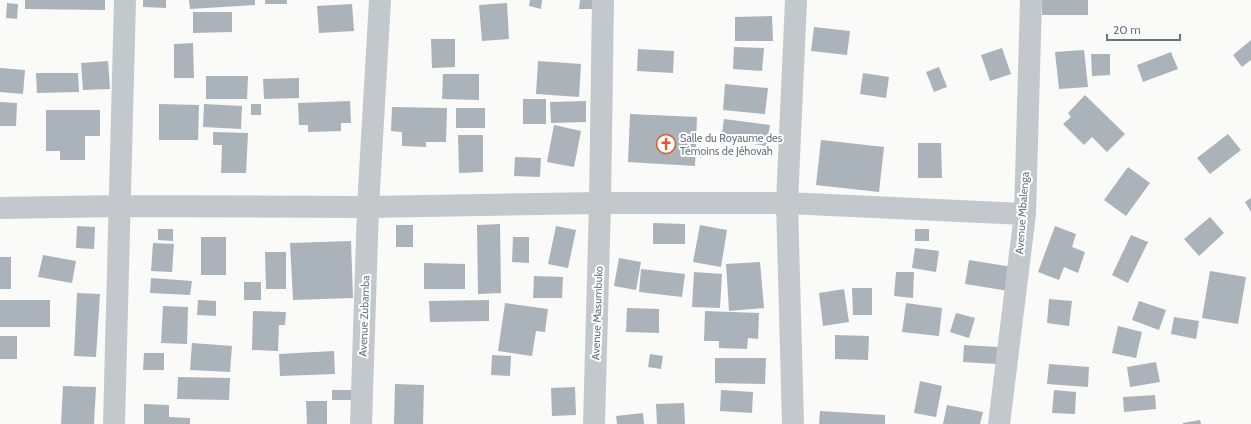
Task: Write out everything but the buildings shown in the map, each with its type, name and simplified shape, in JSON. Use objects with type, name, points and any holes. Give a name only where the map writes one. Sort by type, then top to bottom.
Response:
[{"type":"street","points":[[114,424],[125,0]]},
{"type":"street","name":"Avenue Zubamba","points":[[361,424],[368,207],[380,0]]},
{"type":"street","name":"Avenue Masumbuko","points":[[594,424],[600,203],[603,0]]},
{"type":"street","points":[[793,424],[787,203],[796,0]]},
{"type":"street","name":"Avenue Mbalenga","points":[[998,424],[1025,214],[1031,0]]},
{"type":"street","points":[[0,208],[119,206],[368,207],[600,203],[787,203],[1025,214]]},
{"type":"place","name":"Salle du Royaume des Témoins de Jéhovah","points":[[666,144]]}]
